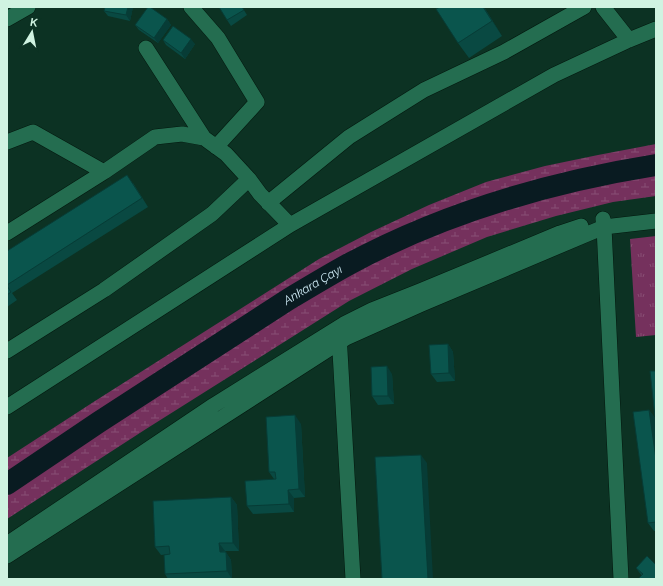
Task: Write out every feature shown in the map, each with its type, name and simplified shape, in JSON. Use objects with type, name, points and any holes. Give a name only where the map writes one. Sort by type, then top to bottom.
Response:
[{"type":"street","points":[[7,18],[28,7]]},
{"type":"street","points":[[191,7],[218,38],[257,102],[216,147]]},
{"type":"street","points":[[268,203],[349,137],[424,90],[504,52],[584,7]]},
{"type":"street","points":[[603,7],[629,40]]},
{"type":"street","points":[[7,407],[290,225],[554,75],[629,40],[656,30]]},
{"type":"street","points":[[146,48],[204,138],[226,154],[268,203],[290,225]]},
{"type":"street","points":[[7,142],[33,132],[104,172]]},
{"type":"street","points":[[7,233],[104,172],[155,137],[182,134],[204,138]]},
{"type":"street","points":[[7,351],[104,290],[212,214],[249,179]]},
{"type":"street","points":[[339,334],[346,338],[603,223],[656,212]]},
{"type":"street","points":[[603,223],[656,221]]},
{"type":"street","points":[[603,223],[621,579]]},
{"type":"street","points":[[7,544],[214,405],[339,334]]},
{"type":"street","points":[[7,556],[339,334]]},
{"type":"street","points":[[339,334],[353,579]]},
{"type":"green space","points":[[656,144],[656,196],[613,202],[556,216],[487,237],[412,269],[349,301],[7,519],[7,458],[319,259],[371,232],[429,205],[486,182],[545,166]]},
{"type":"green space","points":[[656,236],[656,335],[636,337],[630,239]]},
{"type":"building","points":[[105,7],[128,7],[126,15],[104,11]]},
{"type":"building","points":[[148,7],[167,19],[154,38],[135,25]]},
{"type":"building","points":[[219,7],[242,7],[244,10],[227,20]]},
{"type":"building","points":[[440,7],[483,7],[492,21],[458,43],[436,9]]},
{"type":"building","points":[[173,26],[191,39],[181,53],[163,40]]},
{"type":"building","points":[[127,175],[142,198],[7,285],[7,251]]},
{"type":"building","points":[[7,286],[11,292],[7,295]]},
{"type":"building","points":[[448,344],[449,373],[431,374],[429,345]]},
{"type":"building","points":[[387,366],[388,396],[372,396],[371,367]]},
{"type":"building","points":[[650,371],[656,371],[656,426]]},
{"type":"building","points":[[649,410],[656,459],[656,522],[648,523],[633,412]]},
{"type":"building","points":[[295,415],[299,489],[288,490],[289,504],[247,506],[245,481],[276,479],[275,472],[269,472],[266,417]]},
{"type":"building","points":[[421,455],[428,579],[382,579],[375,457]]},
{"type":"building","points":[[231,497],[233,543],[219,543],[220,552],[226,552],[227,571],[165,574],[164,555],[170,554],[169,546],[155,547],[153,501]]},
{"type":"building","points":[[647,556],[656,565],[656,579],[638,579],[643,574],[636,568]]},
{"type":"waterway","name":"Ankara Çayı","points":[[7,484],[99,422],[289,299],[349,264],[385,246],[422,229],[537,190],[577,180],[656,165]]}]
